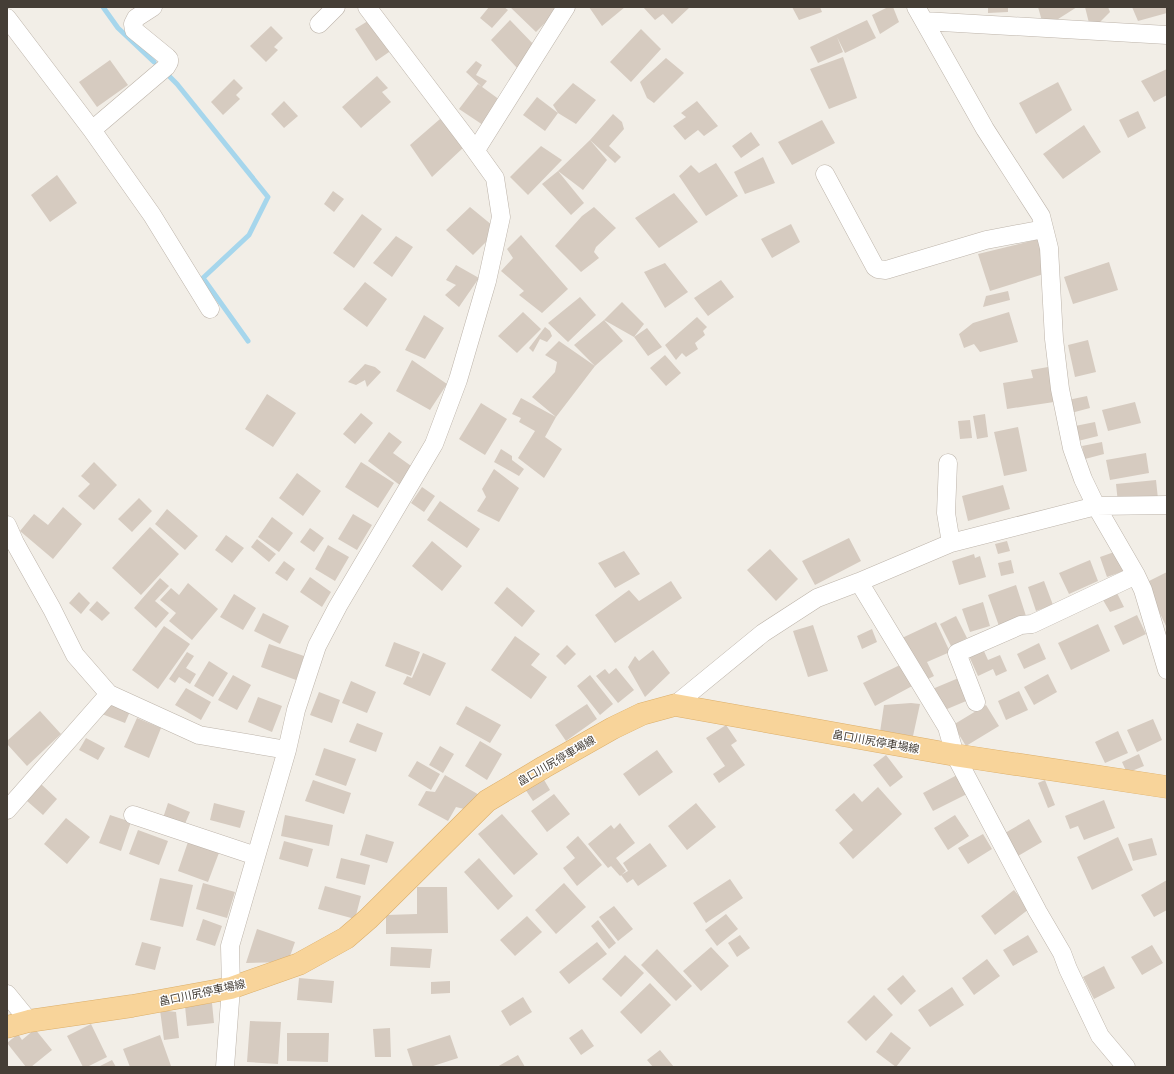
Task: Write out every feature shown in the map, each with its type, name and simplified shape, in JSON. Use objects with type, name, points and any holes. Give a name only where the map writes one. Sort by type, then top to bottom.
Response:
[{"type":"main road","name":"畠口川尻停車場線","points":[[7,1027],[29,1021],[132,1006],[231,988],[299,964],[346,938],[368,919],[487,801],[613,728],[642,714],[675,705],[955,755],[1167,788]]},
{"type":"street","points":[[92,130],[168,64],[169,59],[134,30],[133,24],[136,18],[153,7]]},
{"type":"street","points":[[319,24],[336,7]]},
{"type":"street","points":[[228,1067],[231,988],[230,946],[287,750],[296,710],[318,646],[338,606],[434,444],[458,380],[487,282],[501,216],[495,178],[476,150],[367,7]]},
{"type":"street","points":[[476,150],[566,7]]},
{"type":"street","points":[[920,14],[1167,35]]},
{"type":"street","points":[[920,14],[985,129],[1041,216],[1049,248],[1054,339],[1060,389],[1072,448],[1083,479],[1096,506],[1136,575],[1143,590],[1167,670]]},
{"type":"street","points":[[7,18],[92,130],[152,215],[210,308]]},
{"type":"street","points":[[825,174],[878,270],[886,270],[986,240],[1044,229]]},
{"type":"street","points":[[948,463],[946,513],[951,543]]},
{"type":"street","points":[[675,705],[763,632],[817,598],[951,543],[1096,506],[1167,506]]},
{"type":"street","points":[[7,525],[15,543],[52,609],[75,655],[109,694],[199,735],[287,750]]},
{"type":"street","points":[[976,702],[956,653],[1021,625],[1032,624],[1136,575]]},
{"type":"street","points":[[859,582],[947,727],[955,755],[1038,912],[1062,953],[1068,969],[1100,1036],[1126,1067]]},
{"type":"street","points":[[7,810],[109,694]]},
{"type":"street","points":[[133,815],[256,856]]},
{"type":"street","points":[[7,994],[29,1021]]},
{"type":"building","points":[[489,7],[504,7],[508,10],[492,28],[480,18]]},
{"type":"building","points":[[510,7],[561,7],[536,32]]},
{"type":"building","points":[[589,7],[625,7],[602,26]]},
{"type":"building","points":[[643,7],[690,7],[672,24],[663,14],[655,20]]},
{"type":"building","points":[[792,7],[820,7],[822,12],[799,20]]},
{"type":"building","points":[[888,7],[893,7],[899,22],[880,34],[872,15]]},
{"type":"building","points":[[988,7],[1008,7],[1008,12],[988,13]]},
{"type":"building","points":[[1038,7],[1077,7],[1044,28]]},
{"type":"building","points":[[1085,7],[1108,7],[1110,12],[1091,31]]},
{"type":"building","points":[[1132,7],[1167,7],[1167,13],[1138,21]]},
{"type":"building","points":[[371,19],[392,50],[376,61],[355,29]]},
{"type":"building","points":[[510,20],[538,49],[518,69],[491,40]]},
{"type":"building","points":[[867,20],[876,38],[845,53],[837,37],[843,52],[818,63],[810,47]]},
{"type":"building","points":[[271,26],[283,38],[274,47],[278,50],[266,62],[250,46]]},
{"type":"building","points":[[641,29],[661,49],[631,82],[610,62]]},
{"type":"building","points":[[843,57],[857,98],[829,109],[810,69]]},
{"type":"building","points":[[666,58],[684,73],[654,103],[647,98],[640,82]]},
{"type":"building","points":[[110,60],[128,85],[97,107],[79,82]]},
{"type":"building","points":[[476,61],[482,65],[476,75],[487,81],[482,87],[466,72]]},
{"type":"building","points":[[1167,69],[1167,95],[1154,102],[1141,81]]},
{"type":"building","points":[[377,76],[388,88],[382,92],[391,102],[361,128],[342,107]]},
{"type":"building","points":[[234,79],[243,88],[236,95],[240,99],[223,115],[211,102]]},
{"type":"building","points":[[1058,82],[1072,110],[1036,134],[1019,103]]},
{"type":"building","points":[[573,83],[596,100],[576,124],[558,113],[553,105]]},
{"type":"building","points":[[478,84],[500,100],[483,125],[459,109]]},
{"type":"building","points":[[537,97],[558,113],[545,131],[523,115]]},
{"type":"building","points":[[284,101],[298,116],[284,128],[271,114]]},
{"type":"building","points":[[697,101],[718,126],[704,136],[698,130],[685,140],[673,126],[686,117],[681,113]]},
{"type":"building","points":[[1138,111],[1146,128],[1128,138],[1119,120]]},
{"type":"building","points":[[613,114],[622,122],[624,129],[609,146],[621,157],[615,163],[590,140]]},
{"type":"building","points":[[440,119],[464,147],[432,177],[410,145]]},
{"type":"building","points":[[822,120],[835,143],[792,165],[778,142]]},
{"type":"building","points":[[1084,125],[1101,152],[1063,179],[1043,154]]},
{"type":"building","points":[[751,132],[760,145],[741,158],[732,146]]},
{"type":"building","points":[[590,140],[607,160],[583,190],[558,171]]},
{"type":"building","points":[[541,146],[562,160],[528,195],[510,177]]},
{"type":"building","points":[[763,157],[775,183],[745,194],[734,172]]},
{"type":"building","points":[[716,163],[738,196],[706,216],[679,176],[691,165],[699,173]]},
{"type":"building","points":[[558,171],[584,203],[571,215],[542,184]]},
{"type":"building","points":[[57,175],[77,203],[50,222],[31,195]]},
{"type":"building","points":[[333,191],[344,199],[334,212],[324,204]]},
{"type":"building","points":[[674,193],[698,222],[659,248],[635,218]]},
{"type":"building","points":[[470,207],[498,230],[473,255],[446,230]]},
{"type":"building","points":[[594,207],[616,228],[596,247],[594,252],[599,258],[581,272],[555,246],[582,216]]},
{"type":"building","points":[[362,214],[382,229],[354,268],[333,253]]},
{"type":"building","points":[[791,224],[800,242],[772,258],[761,239]]},
{"type":"building","points":[[521,235],[568,289],[542,313],[519,295],[524,291],[501,271],[513,258],[507,249]]},
{"type":"building","points":[[396,236],[413,247],[392,277],[373,263]]},
{"type":"building","points":[[1039,239],[1050,272],[990,291],[978,254]]},
{"type":"building","points":[[1109,262],[1118,290],[1073,304],[1064,277]]},
{"type":"building","points":[[665,263],[688,292],[665,308],[644,272]]},
{"type":"building","points":[[456,265],[479,278],[459,307],[445,295],[456,285],[446,280]]},
{"type":"building","points":[[721,280],[734,297],[708,316],[694,298]]},
{"type":"building","points":[[365,282],[387,299],[367,327],[343,309]]},
{"type":"building","points":[[1008,291],[1010,300],[983,307],[986,296]]},
{"type":"building","points":[[580,297],[596,315],[568,342],[548,323]]},
{"type":"building","points":[[622,302],[644,324],[634,337],[604,320]]},
{"type":"building","points":[[523,312],[541,329],[517,353],[498,336]]},
{"type":"building","points":[[1009,312],[1018,342],[980,352],[974,344],[964,348],[959,334],[973,323]]},
{"type":"building","points":[[424,315],[444,328],[425,359],[405,350]]},
{"type":"building","points":[[697,317],[707,327],[703,331],[705,335],[695,343],[698,349],[686,357],[682,353],[676,360],[665,345]]},
{"type":"building","points":[[604,320],[623,341],[595,366],[574,345]]},
{"type":"building","points":[[545,327],[550,331],[552,336],[547,342],[540,339],[533,352],[529,348]]},
{"type":"building","points":[[647,328],[662,347],[648,356],[634,337]]},
{"type":"building","points":[[1088,340],[1096,372],[1075,377],[1068,345]]},
{"type":"building","points":[[559,341],[595,366],[556,417],[532,397],[555,372],[557,362],[545,355]]},
{"type":"building","points":[[665,355],[681,373],[666,386],[650,368]]},
{"type":"building","points":[[412,360],[447,384],[430,410],[396,391]]},
{"type":"building","points":[[365,364],[375,367],[381,372],[367,387],[365,380],[356,385],[348,382]]},
{"type":"building","points":[[1048,367],[1054,402],[1007,409],[1003,383],[1033,378],[1031,370]]},
{"type":"building","points":[[267,394],[296,413],[273,447],[245,429]]},
{"type":"building","points":[[1087,396],[1090,408],[1071,413],[1068,400]]},
{"type":"building","points":[[521,398],[556,417],[545,437],[562,449],[544,478],[518,458],[535,431],[519,422],[521,418],[512,414]]},
{"type":"building","points":[[1135,402],[1141,423],[1108,431],[1102,410]]},
{"type":"building","points":[[481,403],[507,419],[485,455],[459,439]]},
{"type":"building","points":[[361,413],[373,423],[355,444],[343,434]]},
{"type":"building","points":[[985,414],[988,437],[977,439],[973,416]]},
{"type":"building","points":[[970,420],[972,438],[960,439],[958,421]]},
{"type":"building","points":[[1095,422],[1098,436],[1078,441],[1075,426]]},
{"type":"building","points":[[1018,427],[1027,471],[1004,476],[994,432]]},
{"type":"building","points":[[389,432],[402,442],[393,453],[414,468],[401,486],[368,461]]},
{"type":"building","points":[[1102,442],[1104,454],[1085,459],[1082,446]]},
{"type":"building","points":[[501,449],[512,456],[512,460],[524,469],[519,476],[494,462]]},
{"type":"building","points":[[1146,453],[1149,473],[1110,480],[1106,460]]},
{"type":"building","points":[[94,462],[117,485],[94,510],[78,496],[90,484],[81,476]]},
{"type":"building","points":[[361,462],[394,483],[378,508],[345,487]]},
{"type":"building","points":[[494,469],[519,488],[499,522],[477,511],[486,497],[482,489]]},
{"type":"building","points":[[297,473],[321,491],[303,516],[279,498]]},
{"type":"building","points":[[1156,480],[1158,499],[1118,503],[1116,484]]},
{"type":"building","points":[[1003,485],[1010,509],[968,521],[962,496]]},
{"type":"building","points":[[422,487],[435,496],[424,512],[411,503]]},
{"type":"building","points":[[139,498],[152,511],[132,532],[118,519]]},
{"type":"building","points":[[440,501],[480,529],[467,548],[427,520]]},
{"type":"building","points":[[63,507],[82,524],[53,559],[20,531],[34,514],[48,525]]},
{"type":"building","points":[[167,509],[198,536],[185,550],[155,524]]},
{"type":"building","points":[[353,514],[372,525],[357,550],[338,539]]},
{"type":"building","points":[[272,517],[293,533],[279,552],[258,537]]},
{"type":"building","points":[[150,527],[179,554],[141,595],[112,568]]},
{"type":"building","points":[[310,528],[324,538],[314,552],[300,542]]},
{"type":"building","points":[[226,535],[244,548],[232,563],[215,550]]},
{"type":"building","points":[[849,538],[861,561],[815,585],[802,561]]},
{"type":"building","points":[[257,539],[276,554],[269,562],[251,547]]},
{"type":"building","points":[[432,541],[462,566],[442,591],[412,566]]},
{"type":"building","points":[[1007,541],[1010,551],[998,554],[995,544]]},
{"type":"building","points":[[328,545],[349,557],[335,581],[315,569]]},
{"type":"building","points":[[770,549],[798,579],[776,601],[747,570]]},
{"type":"building","points":[[624,551],[640,574],[615,588],[598,563]]},
{"type":"building","points":[[1117,551],[1124,571],[1107,577],[1100,557]]},
{"type":"building","points":[[974,554],[975,558],[980,556],[986,577],[959,585],[952,561]]},
{"type":"building","points":[[1011,560],[1014,573],[1001,576],[998,563]]},
{"type":"building","points":[[1090,560],[1098,581],[1069,594],[1059,573]]},
{"type":"building","points":[[284,561],[295,569],[287,581],[275,573]]},
{"type":"building","points":[[1167,572],[1167,628],[1145,583]]},
{"type":"building","points":[[310,577],[331,592],[322,607],[300,592]]},
{"type":"building","points":[[160,578],[169,586],[155,601],[169,613],[156,628],[134,608]]},
{"type":"building","points":[[671,581],[682,598],[615,643],[595,615],[629,590],[639,601]]},
{"type":"building","points":[[1044,581],[1053,605],[1036,611],[1028,587]]},
{"type":"building","points":[[188,583],[218,609],[192,640],[169,621],[176,613],[160,600],[171,588],[179,595]]},
{"type":"building","points":[[1016,585],[1026,616],[999,626],[988,595]]},
{"type":"building","points":[[507,587],[535,611],[522,627],[494,603]]},
{"type":"building","points":[[79,592],[90,603],[81,614],[69,603]]},
{"type":"building","points":[[1117,593],[1124,607],[1110,612],[1103,600]]},
{"type":"building","points":[[234,594],[256,608],[243,630],[220,617]]},
{"type":"building","points":[[97,601],[110,613],[102,621],[89,610]]},
{"type":"building","points":[[983,602],[990,626],[970,632],[962,609]]},
{"type":"building","points":[[263,613],[289,626],[280,644],[254,631]]},
{"type":"building","points":[[1137,615],[1146,634],[1123,645],[1114,626]]},
{"type":"building","points":[[956,616],[967,638],[951,646],[940,624]]},
{"type":"building","points":[[936,622],[950,652],[927,662],[934,676],[922,682],[902,638]]},
{"type":"building","points":[[1098,624],[1110,651],[1071,670],[1058,643]]},
{"type":"building","points":[[813,625],[828,671],[808,677],[793,631]]},
{"type":"building","points":[[164,626],[190,644],[158,689],[132,670]]},
{"type":"building","points":[[872,629],[877,642],[862,649],[857,636]]},
{"type":"building","points":[[515,636],[540,654],[531,665],[547,677],[531,699],[491,670]]},
{"type":"building","points":[[394,642],[420,652],[411,676],[385,666]]},
{"type":"building","points":[[1039,643],[1046,659],[1024,669],[1017,654]]},
{"type":"building","points":[[269,644],[304,656],[296,680],[261,667]]},
{"type":"building","points":[[567,645],[576,654],[565,665],[556,656]]},
{"type":"building","points":[[983,649],[988,660],[1000,655],[1007,671],[996,676],[993,669],[978,676],[969,656]]},
{"type":"building","points":[[653,650],[670,673],[645,697],[628,667],[635,656],[639,661]]},
{"type":"building","points":[[187,652],[194,656],[186,668],[196,674],[190,684],[179,677],[175,683],[169,679]]},
{"type":"building","points":[[423,653],[446,663],[430,696],[403,684],[407,676],[412,678]]},
{"type":"building","points":[[209,661],[228,673],[213,697],[194,686]]},
{"type":"building","points":[[902,664],[916,684],[875,706],[863,683]]},
{"type":"building","points":[[616,668],[634,690],[618,703],[596,676],[605,669],[609,674]]},
{"type":"building","points":[[1048,674],[1057,692],[1034,705],[1024,687]]},
{"type":"building","points":[[233,675],[251,685],[237,710],[218,700]]},
{"type":"building","points":[[590,675],[613,704],[600,715],[577,686]]},
{"type":"building","points":[[961,677],[971,699],[940,712],[930,690]]},
{"type":"building","points":[[351,681],[376,692],[367,713],[342,703]]},
{"type":"building","points":[[186,688],[211,702],[201,720],[175,705]]},
{"type":"building","points":[[1019,691],[1028,710],[1006,720],[998,701]]},
{"type":"building","points":[[319,692],[340,700],[332,723],[310,715]]},
{"type":"building","points":[[258,697],[282,706],[272,732],[248,722]]},
{"type":"building","points":[[107,700],[131,709],[125,723],[102,714]]},
{"type":"building","points":[[911,703],[920,704],[913,736],[880,732],[884,705]]},
{"type":"building","points":[[587,704],[597,719],[566,741],[555,725]]},
{"type":"building","points":[[986,705],[999,726],[966,746],[953,725]]},
{"type":"building","points":[[466,706],[501,725],[490,743],[456,724]]},
{"type":"building","points":[[40,711],[61,734],[27,766],[7,744],[7,741]]},
{"type":"building","points":[[137,718],[161,728],[149,758],[124,747]]},
{"type":"building","points":[[1153,719],[1162,740],[1137,752],[1127,730]]},
{"type":"building","points":[[357,723],[383,733],[376,752],[349,742]]},
{"type":"building","points":[[726,725],[737,741],[731,745],[745,765],[719,783],[713,774],[725,766],[706,738]]},
{"type":"building","points":[[1118,731],[1128,753],[1105,763],[1095,742]]},
{"type":"building","points":[[86,738],[105,748],[98,760],[79,750]]},
{"type":"building","points":[[480,741],[502,754],[487,780],[465,766]]},
{"type":"building","points":[[440,746],[454,754],[443,773],[429,765]]},
{"type":"building","points":[[324,748],[356,759],[346,786],[315,775]]},
{"type":"building","points":[[657,750],[673,772],[639,796],[623,774]]},
{"type":"building","points":[[1139,754],[1144,766],[1127,773],[1122,762]]},
{"type":"building","points":[[886,755],[903,777],[890,787],[873,765]]},
{"type":"building","points":[[417,761],[440,774],[431,790],[408,776]]},
{"type":"building","points":[[959,774],[969,793],[933,811],[923,793]]},
{"type":"building","points":[[445,775],[481,796],[472,811],[456,807],[448,821],[418,805],[426,791],[435,792]]},
{"type":"building","points":[[543,778],[550,790],[533,801],[525,789]]},
{"type":"building","points":[[313,780],[351,793],[344,814],[305,801]]},
{"type":"building","points":[[1045,780],[1055,805],[1048,808],[1038,783]]},
{"type":"building","points":[[41,784],[57,799],[43,815],[27,801]]},
{"type":"building","points":[[878,787],[902,814],[853,859],[839,843],[853,830],[835,810],[854,793],[862,802]]},
{"type":"building","points":[[554,794],[570,814],[547,832],[531,811]]},
{"type":"building","points":[[1104,800],[1115,828],[1084,840],[1078,826],[1070,829],[1065,816]]},
{"type":"building","points":[[168,803],[190,812],[184,826],[163,818]]},
{"type":"building","points":[[214,803],[245,811],[240,828],[210,820]]},
{"type":"building","points":[[696,803],[716,827],[687,850],[668,826]]},
{"type":"building","points":[[502,814],[538,854],[514,875],[478,834]]},
{"type":"building","points":[[110,815],[131,822],[121,851],[99,843]]},
{"type":"building","points":[[285,815],[333,825],[329,846],[281,836]]},
{"type":"building","points":[[955,815],[969,836],[948,850],[934,828]]},
{"type":"building","points":[[66,818],[90,837],[67,864],[44,844]]},
{"type":"building","points":[[1029,819],[1042,842],[1018,856],[1005,833]]},
{"type":"building","points":[[620,823],[635,843],[616,858],[626,871],[620,876],[611,866],[608,868],[588,844],[611,825],[614,829]]},
{"type":"building","points":[[138,830],[168,841],[159,865],[129,854]]},
{"type":"building","points":[[366,834],[394,842],[387,863],[360,855]]},
{"type":"building","points":[[983,834],[992,849],[968,864],[958,848]]},
{"type":"building","points":[[578,836],[602,865],[577,886],[563,868],[575,858],[566,847]]},
{"type":"building","points":[[1118,837],[1133,870],[1092,890],[1077,857]]},
{"type":"building","points":[[1152,838],[1157,855],[1133,861],[1128,844]]},
{"type":"building","points":[[189,839],[220,850],[208,882],[178,871]]},
{"type":"building","points":[[284,841],[313,849],[308,867],[279,859]]},
{"type":"building","points":[[650,843],[667,866],[638,886],[633,879],[627,883],[621,875],[628,871],[623,863]]},
{"type":"building","points":[[341,858],[370,865],[365,885],[336,878]]},
{"type":"building","points":[[479,858],[513,896],[498,910],[464,872]]},
{"type":"building","points":[[160,878],[193,885],[183,927],[150,920]]},
{"type":"building","points":[[730,879],[743,898],[706,923],[693,903]]},
{"type":"building","points":[[1167,880],[1167,910],[1154,917],[1141,895]]},
{"type":"building","points":[[203,883],[235,892],[227,918],[196,909]]},
{"type":"building","points":[[564,883],[586,907],[556,934],[535,910]]},
{"type":"building","points":[[325,886],[361,896],[355,919],[318,909]]},
{"type":"building","points":[[417,887],[447,887],[448,933],[386,934],[386,915],[417,914]]},
{"type":"building","points":[[1014,890],[1029,909],[995,935],[981,916]]},
{"type":"building","points":[[614,906],[633,929],[618,941],[599,917]]},
{"type":"building","points":[[726,914],[738,929],[717,946],[705,930]]},
{"type":"building","points":[[527,916],[542,932],[515,956],[500,940]]},
{"type":"building","points":[[203,919],[222,926],[215,946],[196,940]]},
{"type":"building","points":[[598,920],[616,943],[609,949],[591,926]]},
{"type":"building","points":[[257,929],[295,942],[288,962],[246,963]]},
{"type":"building","points":[[740,935],[750,948],[737,957],[728,943]]},
{"type":"building","points":[[1028,935],[1038,952],[1013,966],[1003,950]]},
{"type":"building","points":[[142,942],[161,947],[155,970],[135,965]]},
{"type":"building","points":[[597,942],[607,954],[569,984],[559,972]]},
{"type":"building","points":[[1152,945],[1163,963],[1142,975],[1131,957]]},
{"type":"building","points":[[391,947],[432,949],[430,968],[390,966]]},
{"type":"building","points":[[711,947],[729,966],[701,991],[683,971]]},
{"type":"building","points":[[657,949],[692,986],[676,1001],[641,965]]},
{"type":"building","points":[[625,955],[644,973],[621,997],[602,979]]},
{"type":"building","points":[[987,959],[1000,976],[974,995],[962,978]]},
{"type":"building","points":[[1104,966],[1115,988],[1094,999],[1083,977]]},
{"type":"building","points":[[903,975],[916,991],[901,1005],[887,989]]},
{"type":"building","points":[[299,978],[334,981],[332,1003],[297,1000]]},
{"type":"building","points":[[450,981],[450,993],[431,994],[431,982]]},
{"type":"building","points":[[650,983],[671,1005],[641,1034],[620,1012]]},
{"type":"building","points":[[952,987],[964,1005],[930,1027],[918,1010]]},
{"type":"building","points":[[874,995],[893,1015],[866,1041],[847,1022]]},
{"type":"building","points":[[523,997],[532,1012],[510,1026],[501,1011]]},
{"type":"building","points":[[212,1003],[214,1023],[187,1026],[185,1006]]},
{"type":"building","points":[[160,1010],[176,1012],[179,1038],[164,1040]]},
{"type":"building","points":[[250,1021],[281,1022],[278,1064],[247,1062]]},
{"type":"building","points":[[91,1024],[107,1057],[87,1067],[83,1067],[67,1036]]},
{"type":"building","points":[[390,1028],[391,1057],[375,1057],[373,1029]]},
{"type":"building","points":[[35,1029],[52,1050],[31,1067],[26,1067],[7,1043],[18,1034],[22,1040]]},
{"type":"building","points":[[582,1029],[594,1046],[581,1055],[569,1038]]},
{"type":"building","points":[[891,1032],[911,1048],[896,1067],[876,1052]]},
{"type":"building","points":[[287,1033],[329,1033],[328,1062],[287,1061]]},
{"type":"building","points":[[160,1035],[171,1066],[130,1067],[123,1049]]},
{"type":"building","points":[[450,1035],[458,1058],[430,1067],[413,1067],[407,1049]]},
{"type":"building","points":[[660,1050],[674,1067],[653,1067],[647,1060]]},
{"type":"building","points":[[518,1055],[525,1067],[497,1067]]},
{"type":"building","points":[[112,1060],[116,1067],[98,1067]]},
{"type":"waterway","points":[[103,7],[118,28],[154,62]]},
{"type":"waterway","points":[[169,76],[268,197],[249,235],[203,278],[248,341]]}]
